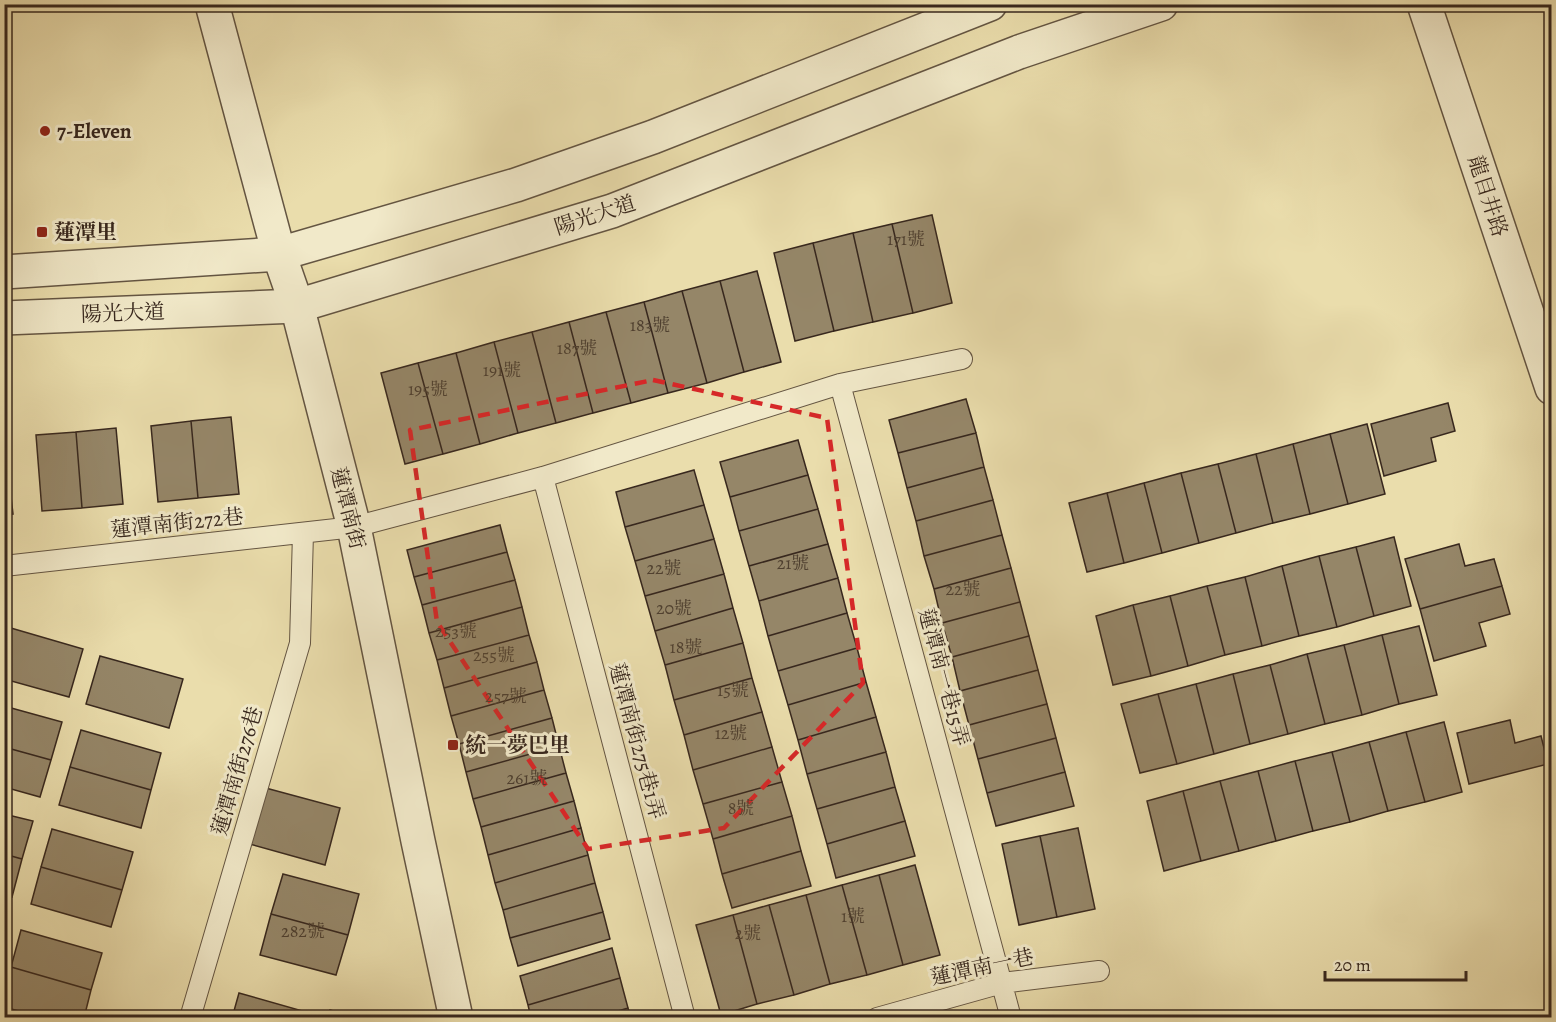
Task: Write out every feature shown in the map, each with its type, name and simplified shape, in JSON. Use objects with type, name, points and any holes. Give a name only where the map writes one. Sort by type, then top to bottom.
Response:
[{"type":"street","name":"蓮潭南街","points":[[212,4],[279,254],[297,306],[354,527],[456,1017]]},
{"type":"street","points":[[4,272],[279,254],[516,185],[653,137],[990,4]]},
{"type":"street","name":"陽光大道","points":[[4,318],[297,306],[612,211],[1019,52],[1161,4]]},
{"type":"street","name":"龍目井路","points":[[1424,4],[1551,388]]},
{"type":"lane","name":"蓮潭南街272巷","points":[[4,566],[354,527],[543,477],[840,384],[962,359]]},
{"type":"lane","name":"蓮潭南一巷15弄","points":[[840,384],[1011,1017]]},
{"type":"lane","name":"蓮潭南街275巷1弄","points":[[543,477],[685,1017]]},
{"type":"lane","name":"蓮潭南街276巷","points":[[190,1017],[300,643],[303,533]]},
{"type":"lane","name":"蓮潭南一巷","points":[[877,1017],[1002,983],[1099,971]]},
{"type":"highlighted area","points":[[653,380],[827,418],[863,683],[724,828],[588,849],[437,622],[410,430]]},
{"type":"building","points":[[932,215],[952,303],[913,313],[892,224]]},
{"type":"building","points":[[892,224],[913,313],[873,322],[853,233]]},
{"type":"building","points":[[853,233],[873,322],[834,331],[813,243]]},
{"type":"building","points":[[813,243],[834,331],[795,341],[774,253]]},
{"type":"building","points":[[757,271],[781,362],[744,372],[720,281]]},
{"type":"building","points":[[720,281],[744,372],[707,383],[682,291]]},
{"type":"building","points":[[682,291],[707,383],[668,393],[644,302]]},
{"type":"building","points":[[644,302],[668,393],[631,403],[606,312]]},
{"type":"building","points":[[606,312],[631,403],[593,413],[569,322]]},
{"type":"building","points":[[569,322],[593,413],[556,423],[532,332]]},
{"type":"building","points":[[532,332],[556,423],[518,433],[494,342]]},
{"type":"building","points":[[494,342],[518,433],[480,444],[456,353]]},
{"type":"building","points":[[456,353],[480,444],[443,454],[418,363]]},
{"type":"building","points":[[418,363],[443,454],[405,464],[381,373]]},
{"type":"building","points":[[966,399],[976,433],[898,453],[889,420]]},
{"type":"building","points":[[1448,403],[1455,431],[1431,438],[1436,461],[1384,476],[1371,424]]},
{"type":"building","points":[[231,417],[239,494],[198,498],[191,421]]},
{"type":"building","points":[[191,421],[198,498],[158,502],[151,426]]},
{"type":"building","points":[[1367,424],[1385,494],[1348,504],[1330,434]]},
{"type":"building","points":[[116,428],[123,504],[82,508],[76,432]]},
{"type":"building","points":[[76,432],[82,508],[42,511],[36,435]]},
{"type":"building","points":[[976,433],[984,467],[907,488],[898,453]]},
{"type":"building","points":[[1330,434],[1348,504],[1310,514],[1293,444]]},
{"type":"building","points":[[4,437],[13,514],[4,515]]},
{"type":"building","points":[[798,440],[808,475],[730,497],[720,462]]},
{"type":"building","points":[[1293,444],[1310,514],[1273,523],[1256,454]]},
{"type":"building","points":[[1256,454],[1273,523],[1236,533],[1218,464]]},
{"type":"building","points":[[1218,464],[1236,533],[1199,543],[1181,473]]},
{"type":"building","points":[[984,467],[993,500],[916,521],[907,488]]},
{"type":"building","points":[[694,470],[704,505],[625,527],[616,492]]},
{"type":"building","points":[[1181,473],[1199,543],[1162,553],[1144,483]]},
{"type":"building","points":[[808,475],[818,509],[739,531],[730,497]]},
{"type":"building","points":[[1144,483],[1162,553],[1124,563],[1107,493]]},
{"type":"building","points":[[1107,493],[1124,563],[1087,572],[1069,503]]},
{"type":"building","points":[[993,500],[1002,535],[924,556],[916,521]]},
{"type":"building","points":[[704,505],[714,539],[635,561],[625,527]]},
{"type":"building","points":[[818,509],[828,544],[749,566],[739,531]]},
{"type":"building","points":[[500,525],[507,552],[414,577],[407,550]]},
{"type":"building","points":[[1002,535],[1011,568],[934,589],[924,556]]},
{"type":"building","points":[[1394,537],[1411,606],[1374,616],[1356,547]]},
{"type":"building","points":[[714,539],[724,574],[645,596],[635,561]]},
{"type":"building","points":[[828,544],[838,578],[759,601],[749,566]]},
{"type":"building","points":[[1459,544],[1465,566],[1494,559],[1502,586],[1420,609],[1405,559]]},
{"type":"building","points":[[1356,547],[1374,616],[1337,627],[1319,556]]},
{"type":"building","points":[[507,552],[515,580],[422,605],[414,577]]},
{"type":"building","points":[[1319,556],[1337,627],[1299,636],[1282,566]]},
{"type":"building","points":[[1282,566],[1299,636],[1262,646],[1245,577]]},
{"type":"building","points":[[1011,568],[1020,602],[942,623],[934,589]]},
{"type":"building","points":[[724,574],[733,608],[655,631],[645,596]]},
{"type":"building","points":[[1245,577],[1262,646],[1225,655],[1207,586]]},
{"type":"building","points":[[838,578],[847,613],[768,636],[759,601]]},
{"type":"building","points":[[515,580],[522,607],[429,633],[422,605]]},
{"type":"building","points":[[1207,586],[1225,655],[1188,666],[1170,596]]},
{"type":"building","points":[[1502,586],[1510,614],[1479,623],[1486,646],[1434,661],[1420,609]]},
{"type":"building","points":[[1170,596],[1188,666],[1151,676],[1133,605]]},
{"type":"building","points":[[1020,602],[1029,636],[952,657],[942,623]]},
{"type":"building","points":[[1133,605],[1151,676],[1113,685],[1096,616]]},
{"type":"building","points":[[522,607],[529,635],[437,660],[429,633]]},
{"type":"building","points":[[733,608],[743,643],[665,665],[655,631]]},
{"type":"building","points":[[847,613],[857,648],[778,671],[768,636]]},
{"type":"building","points":[[4,626],[83,649],[69,697],[4,679]]},
{"type":"building","points":[[1419,626],[1437,695],[1399,704],[1382,635]]},
{"type":"building","points":[[529,635],[537,662],[444,688],[437,660]]},
{"type":"building","points":[[1382,635],[1399,704],[1362,715],[1344,645]]},
{"type":"building","points":[[1029,636],[1038,670],[960,691],[952,657]]},
{"type":"building","points":[[743,643],[752,678],[674,700],[665,665]]},
{"type":"building","points":[[1344,645],[1362,715],[1325,724],[1307,654]]},
{"type":"building","points":[[857,648],[866,682],[788,705],[778,671]]},
{"type":"building","points":[[1307,654],[1325,724],[1288,734],[1270,665]]},
{"type":"building","points":[[100,656],[183,679],[169,728],[86,704]]},
{"type":"building","points":[[537,662],[544,690],[451,716],[444,688]]},
{"type":"building","points":[[1270,665],[1288,734],[1250,744],[1233,674]]},
{"type":"building","points":[[1038,670],[1047,704],[969,725],[960,691]]},
{"type":"building","points":[[1233,674],[1250,744],[1214,754],[1196,684]]},
{"type":"building","points":[[752,678],[762,712],[684,735],[674,700]]},
{"type":"building","points":[[866,682],[876,717],[798,740],[788,705]]},
{"type":"building","points":[[1196,684],[1214,754],[1177,764],[1158,694]]},
{"type":"building","points":[[544,690],[552,718],[459,744],[451,716]]},
{"type":"building","points":[[1158,694],[1177,764],[1140,773],[1121,704]]},
{"type":"building","points":[[1047,704],[1056,738],[978,759],[969,725]]},
{"type":"building","points":[[4,706],[62,722],[51,760],[4,747]]},
{"type":"building","points":[[762,712],[772,747],[693,770],[684,735]]},
{"type":"building","points":[[876,717],[886,752],[807,774],[798,740]]},
{"type":"building","points":[[552,718],[559,746],[466,772],[459,744]]},
{"type":"building","points":[[1510,720],[1515,743],[1541,736],[1548,764],[1469,784],[1457,733]]},
{"type":"building","points":[[1444,722],[1462,792],[1425,802],[1406,732]]},
{"type":"building","points":[[81,730],[161,753],[151,790],[70,767]]},
{"type":"building","points":[[1406,732],[1425,802],[1388,811],[1369,742]]},
{"type":"building","points":[[1056,738],[1065,772],[987,793],[978,759]]},
{"type":"building","points":[[1369,742],[1388,811],[1350,822],[1332,752]]},
{"type":"building","points":[[559,746],[566,773],[473,799],[466,772]]},
{"type":"building","points":[[4,747],[51,760],[40,797],[4,787]]},
{"type":"building","points":[[772,747],[782,782],[703,804],[693,770]]},
{"type":"building","points":[[886,752],[895,787],[817,809],[807,774]]},
{"type":"building","points":[[1332,752],[1350,822],[1313,831],[1295,761]]},
{"type":"building","points":[[1295,761],[1313,831],[1276,841],[1258,771]]},
{"type":"building","points":[[70,767],[151,790],[141,828],[59,805]]},
{"type":"building","points":[[1258,771],[1276,841],[1239,851],[1220,781]]},
{"type":"building","points":[[1065,772],[1074,806],[996,826],[987,793]]},
{"type":"building","points":[[566,773],[574,801],[481,827],[473,799]]},
{"type":"building","points":[[1220,781],[1239,851],[1201,861],[1183,791]]},
{"type":"building","points":[[782,782],[792,816],[713,839],[703,804]]},
{"type":"building","points":[[262,787],[340,808],[325,865],[246,843]]},
{"type":"building","points":[[895,787],[905,821],[827,844],[817,809]]},
{"type":"building","points":[[1183,791],[1201,861],[1164,871],[1147,801]]},
{"type":"building","points":[[574,801],[581,828],[488,855],[481,827]]},
{"type":"building","points":[[4,814],[33,821],[22,859],[4,854]]},
{"type":"building","points":[[792,816],[801,851],[722,874],[713,839]]},
{"type":"building","points":[[905,821],[915,856],[836,878],[827,844]]},
{"type":"building","points":[[581,828],[588,855],[495,883],[488,855]]},
{"type":"building","points":[[1078,828],[1095,909],[1057,917],[1040,836]]},
{"type":"building","points":[[52,829],[133,852],[122,890],[41,867]]},
{"type":"building","points":[[1040,836],[1057,917],[1019,925],[1002,844]]},
{"type":"building","points":[[801,851],[811,886],[732,908],[722,874]]},
{"type":"building","points":[[4,854],[22,859],[12,897],[4,895]]},
{"type":"building","points":[[588,855],[595,883],[503,910],[495,883]]},
{"type":"building","points":[[915,865],[940,955],[903,965],[879,875]]},
{"type":"building","points":[[41,867],[122,890],[111,927],[31,904]]},
{"type":"building","points":[[283,874],[359,894],[348,935],[271,914]]},
{"type":"building","points":[[879,875],[903,965],[867,975],[842,885]]},
{"type":"building","points":[[595,883],[603,912],[510,938],[503,910]]},
{"type":"building","points":[[842,885],[867,975],[830,984],[806,895]]},
{"type":"building","points":[[806,895],[830,984],[794,995],[769,905]]},
{"type":"building","points":[[769,905],[794,995],[757,1004],[733,915]]},
{"type":"building","points":[[603,912],[610,939],[518,966],[510,938]]},
{"type":"building","points":[[271,914],[348,935],[336,975],[260,955]]},
{"type":"building","points":[[733,915],[757,1004],[721,1015],[696,925]]},
{"type":"building","points":[[21,930],[102,953],[91,990],[11,967]]},
{"type":"building","points":[[612,948],[620,978],[528,1005],[520,976]]},
{"type":"building","points":[[11,967],[91,990],[84,1018],[44,1018],[4,1007],[4,990]]},
{"type":"building","points":[[620,978],[628,1008],[596,1018],[531,1018],[528,1005]]},
{"type":"building","points":[[239,993],[306,1012],[305,1018],[232,1018]]},
{"type":"building","points":[[628,1008],[631,1018],[596,1018]]},
{"type":"building","points":[[330,1010],[359,1018],[328,1018]]},
{"type":"place","name":"7-Eleven","points":[[45,131]]},
{"type":"place","name":"蓮潭里","points":[[42,232]]},
{"type":"place","name":"統一夢巴里","points":[[453,745]]}]
